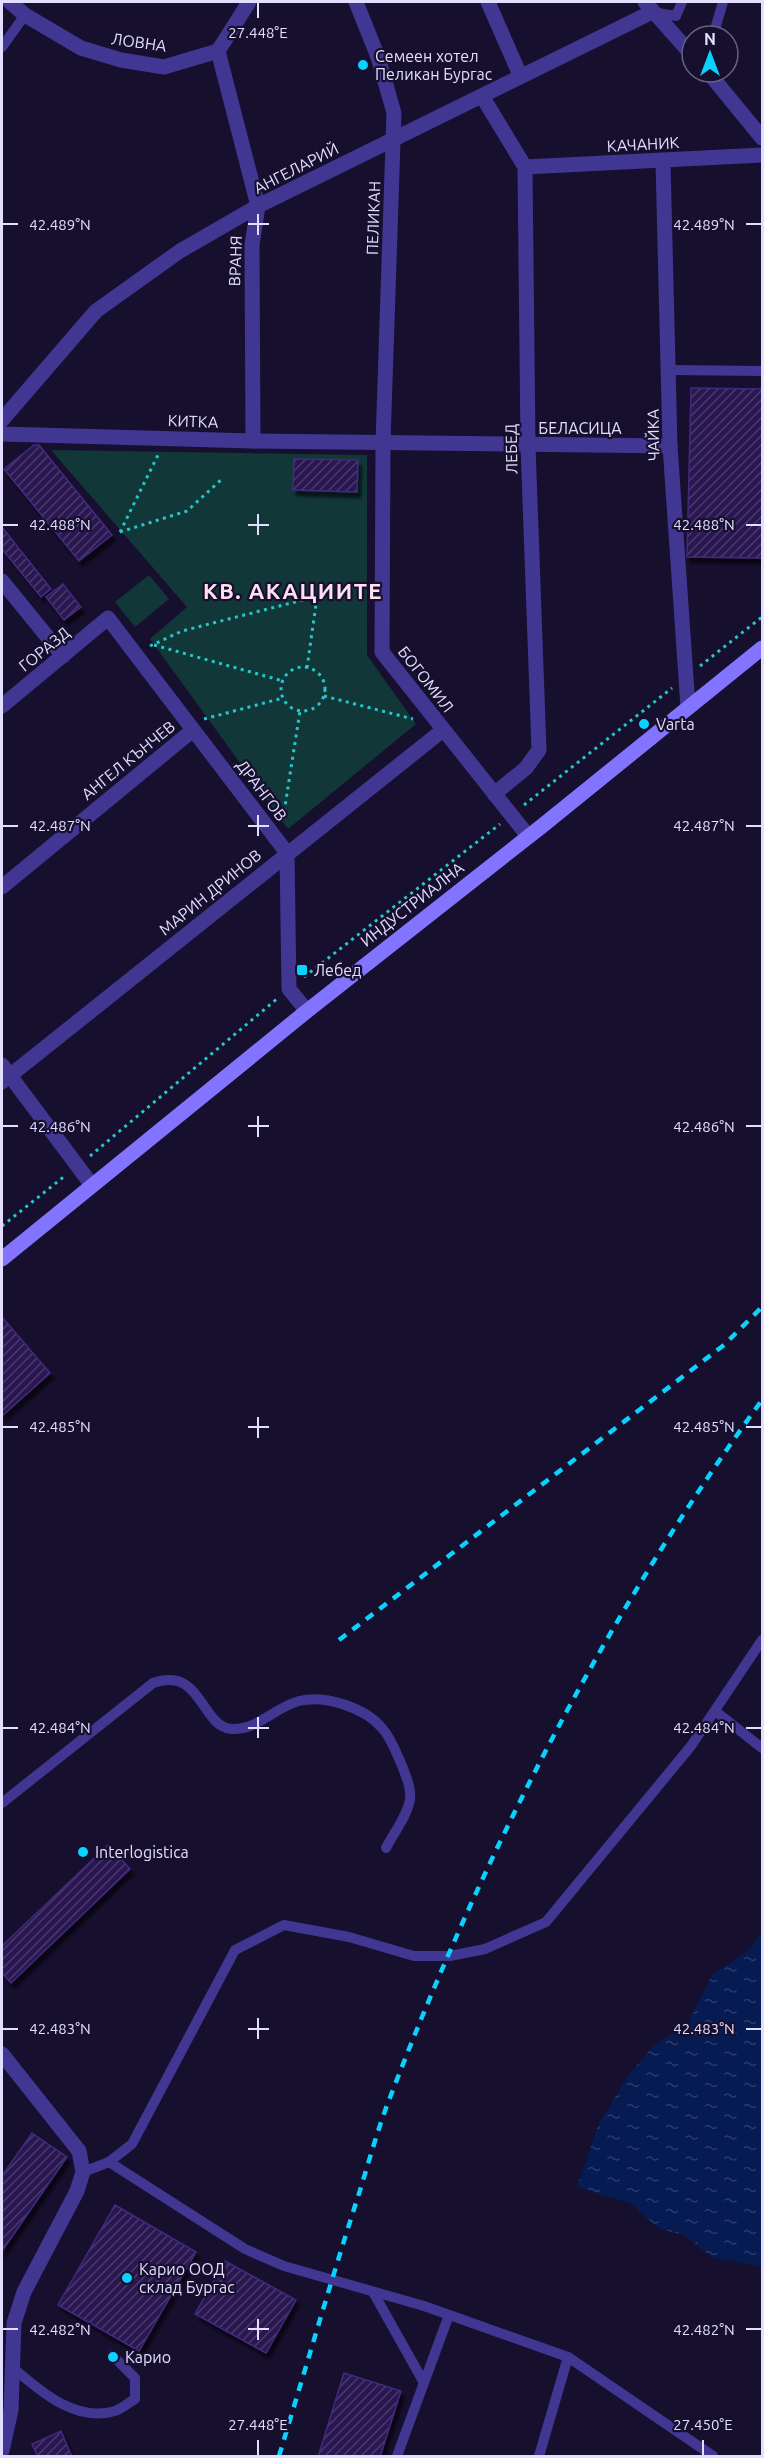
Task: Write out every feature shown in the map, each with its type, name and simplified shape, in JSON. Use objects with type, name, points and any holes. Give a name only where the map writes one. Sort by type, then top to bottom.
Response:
[{"type":"main road","name":"ИНДУСТРИАЛНА","points":[[2,1259],[91,1184],[762,648]]},
{"type":"street","name":"ЛОВНА","points":[[10,2],[25,15],[81,48],[121,60],[164,67],[218,51]]},
{"type":"street","points":[[218,51],[249,2]]},
{"type":"street","name":"ПЕЛИКАН","points":[[356,2],[378,57],[394,113],[383,442]]},
{"type":"street","points":[[488,2],[520,75]]},
{"type":"street","points":[[649,7],[680,42]]},
{"type":"street","name":"АНГЕЛАРИЙ","points":[[2,420],[96,311],[180,251],[258,206],[482,96],[649,7]]},
{"type":"street","name":"ВРАНЯ","points":[[218,51],[258,206],[252,245],[253,441]]},
{"type":"street","points":[[718,84],[762,138]]},
{"type":"street","points":[[482,96],[525,167]]},
{"type":"street","name":"КАЧАНИК","points":[[525,167],[663,162],[762,155]]},
{"type":"street","name":"ЧАЙКА","points":[[663,162],[670,370],[670,446],[688,676],[688,707]]},
{"type":"street","name":"ЛЕБЕД","points":[[494,794],[526,768],[539,750],[528,446],[525,167]]},
{"type":"street","name":"КИТКА","points":[[2,434],[383,442]]},
{"type":"street","name":"БЕЛАСИЦА","points":[[383,442],[528,446],[670,446]]},
{"type":"street","name":"БОГОМИЛ","points":[[383,442],[382,652],[528,836]]},
{"type":"street","points":[[2,581],[63,656]]},
{"type":"street","name":"ГОРАЗД","points":[[2,706],[108,618]]},
{"type":"street","name":"ДРАНГОВ","points":[[108,618],[283,848]]},
{"type":"street","name":"АНГЕЛ КЪНЧЕВ","points":[[2,887],[190,726]]},
{"type":"street","name":"МАРИН ДРИНОВ","points":[[4,1075],[283,848],[441,728]]},
{"type":"street","points":[[283,848],[289,989],[307,1011]]},
{"type":"street","points":[[4,1075],[91,1184]]},
{"type":"street","points":[[2,2054],[79,2151],[83,2172],[77,2191],[24,2292],[14,2323],[11,2410],[2,2450]]},
{"type":"lane","points":[[649,7],[676,16],[682,2]]},
{"type":"lane","points":[[717,24],[723,2]]},
{"type":"lane","points":[[2,47],[25,15]]},
{"type":"lane","points":[[670,370],[762,371]]},
{"type":"lane","points":[[83,2172],[109,2162],[132,2144],[235,1950],[284,1926],[349,1937],[414,1956],[450,1956],[485,1949],[546,1922],[691,1746],[762,1640]]},
{"type":"lane","points":[[2,1803],[153,1683],[166,1679],[179,1681],[190,1688],[221,1726],[231,1729],[245,1728],[298,1701],[324,1699],[356,1710],[381,1727],[396,1750],[409,1786],[410,1801],[386,1848]]},
{"type":"lane","points":[[715,1711],[762,1748]]},
{"type":"lane","points":[[109,2162],[245,2249],[284,2266],[449,2315],[568,2357],[696,2451],[712,2457]]},
{"type":"lane","points":[[373,2292],[423,2381]]},
{"type":"lane","points":[[396,2457],[449,2315]]},
{"type":"lane","points":[[12,2367],[44,2395],[71,2408],[97,2412],[116,2411],[135,2398],[135,2378],[112,2355]]},
{"type":"lane","points":[[540,2457],[568,2357]]},
{"type":"lane","points":[[2,2450],[4,2457]]},
{"type":"path","points":[[167,439],[120,532],[187,511],[222,479]]},
{"type":"path","points":[[135,653],[182,632],[382,580]]},
{"type":"path","points":[[308,668],[317,597]]},
{"type":"path","points":[[2,1226],[289,989],[762,617]]},
{"type":"path","points":[[153,645],[282,681]]},
{"type":"path","points":[[308,668],[315,670],[324,682],[324,696],[316,708],[300,711],[289,706],[283,698],[282,681],[293,670],[308,668]]},
{"type":"path","points":[[324,696],[441,728]]},
{"type":"path","points":[[190,726],[283,698]]},
{"type":"path","points":[[283,848],[300,711]]},
{"type":"green space","points":[[51,450],[367,455],[367,655],[416,724],[288,829],[150,639],[187,607]]},
{"type":"green space","points":[[149,575],[169,599],[135,627],[115,602]]},
{"type":"water","points":[[762,1934],[762,2266],[711,2257],[686,2236],[658,2228],[630,2203],[577,2187],[599,2123],[628,2076],[655,2044],[687,2025],[712,1975],[745,1953]]},
{"type":"building","points":[[691,388],[762,389],[762,558],[687,557]]},
{"type":"building","points":[[34,445],[39,445],[112,535],[79,561],[4,469]]},
{"type":"building","points":[[294,459],[358,460],[357,492],[293,490]]},
{"type":"building","points":[[2,527],[51,589],[41,597],[2,549]]},
{"type":"building","points":[[63,584],[81,607],[64,620],[46,597]]},
{"type":"building","points":[[2,1317],[50,1373],[2,1416]]},
{"type":"building","points":[[108,1845],[130,1869],[11,1983],[2,1973],[2,1946]]},
{"type":"building","points":[[32,2133],[67,2157],[2,2251],[2,2176]]},
{"type":"building","name":"Карио ООД склад Бургас","points":[[115,2205],[196,2252],[139,2351],[58,2305]]},
{"type":"building","points":[[225,2261],[296,2300],[266,2353],[195,2314]]},
{"type":"building","points":[[344,2373],[401,2391],[380,2457],[318,2457]]},
{"type":"building","points":[[61,2431],[72,2457],[38,2457],[32,2444]]},
{"type":"railway","points":[[339,1640],[724,1345],[762,1307]]},
{"type":"railway","points":[[279,2456],[386,2108],[463,1922],[505,1831],[599,1653],[650,1567],[762,1400]]},
{"type":"place","name":"Семеен хотел Пеликан Бургас","points":[[363,65]]},
{"type":"place","name":"Varta","points":[[644,724]]},
{"type":"place","name":"Лебед","points":[[302,970]]},
{"type":"place","name":"Interlogistica","points":[[83,1852]]},
{"type":"place","name":"Карио ООД склад Бургас","points":[[127,2278]]},
{"type":"place","name":"Карио","points":[[113,2357]]},
{"type":"district","name":"КВ. АКАЦИИТЕ","points":[[293,591]]}]
